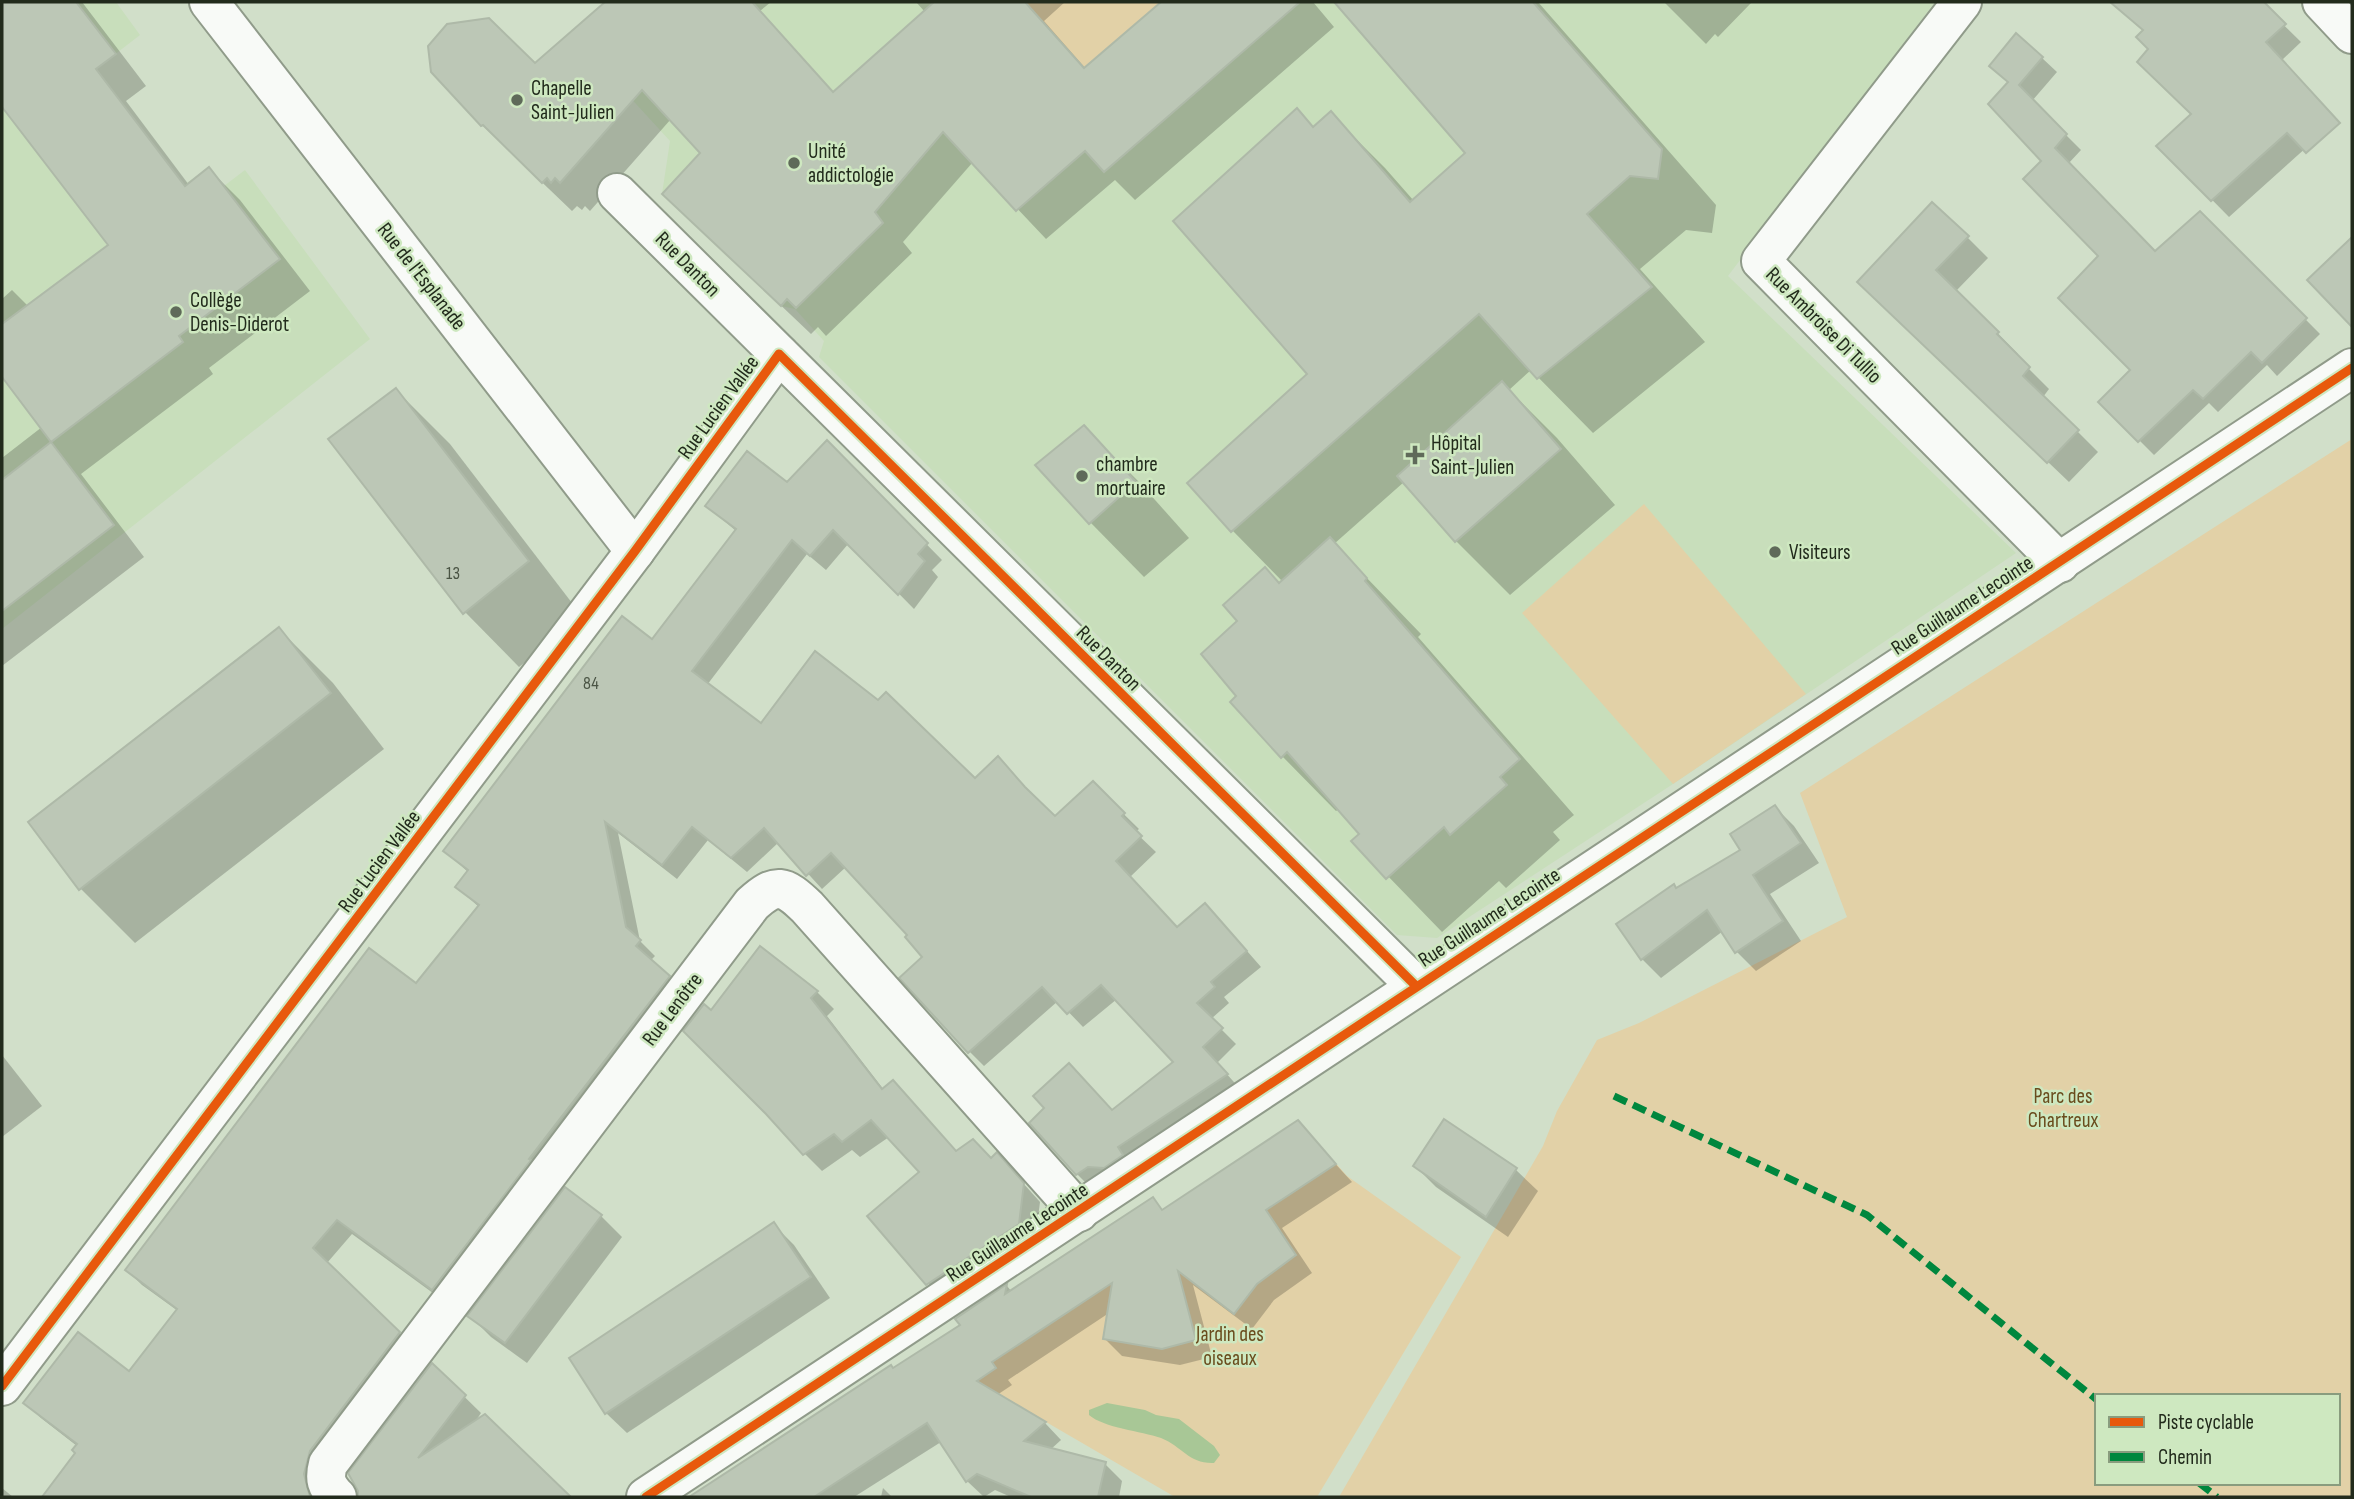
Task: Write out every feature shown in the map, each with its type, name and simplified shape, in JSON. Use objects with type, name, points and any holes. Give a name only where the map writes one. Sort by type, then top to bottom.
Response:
[{"type":"street","name":"Rue de l'Esplanade","points":[[209,2],[635,551]]},
{"type":"street","name":"Rue Ambroise Di Tullio","points":[[1962,2],[1761,261],[2060,562]]},
{"type":"street","points":[[2322,2],[2352,34]]},
{"type":"street","name":"Rue Danton","points":[[617,193],[1416,986]]},
{"type":"street","name":"Rue Lucien Vallée","points":[[2,1386],[635,551],[779,354]]},
{"type":"street","name":"Rue Guillaume Lecointe","points":[[646,1497],[2352,368]]},
{"type":"street","name":"Rue Lenôtre","points":[[337,1497],[328,1487],[325,1478],[328,1464],[752,904],[767,890],[782,888],[795,895],[807,907],[1079,1212]]},
{"type":"shaded area","name":"Collège Denis-Diderot","points":[[2,2],[116,2],[140,35],[96,69],[184,185],[209,167],[224,186],[245,170],[370,339],[2,629]]},
{"type":"shaded area","name":"Hôpital Saint-Julien","points":[[605,2],[1935,2],[1728,276],[2016,553],[1673,784],[1437,938],[1397,935],[819,357],[824,341],[795,309],[781,306],[662,194],[670,141],[570,32]]},
{"type":"shaded area","points":[[1107,1403],[1179,1419],[1214,1446],[1220,1455],[1214,1463],[1198,1461],[1161,1438],[1113,1426],[1089,1415],[1089,1410]]},
{"type":"green space","points":[[1025,2],[1161,2],[1084,68]]},
{"type":"green space","name":"Parc des Chartreux","points":[[2352,439],[2352,1497],[1339,1497],[1543,1146],[1557,1111],[1597,1040],[1639,1023],[1847,917],[1800,793]]},
{"type":"green space","points":[[1644,504],[1806,694],[1673,784],[1522,613]]},
{"type":"green space","name":"Jardin des oiseaux","points":[[1298,1120],[1347,1176],[1461,1257],[1317,1497],[1175,1497],[922,1350],[1153,1197],[1162,1210]]},
{"type":"building","points":[[2,2],[76,2],[116,54],[96,69],[185,186],[209,167],[280,259],[179,336],[183,342],[51,442],[2,377],[2,324],[108,245],[2,107]]},
{"type":"building","points":[[605,2],[752,2],[833,92],[934,2],[1025,2],[1084,68],[1161,2],[1300,2],[1104,172],[1085,151],[1016,211],[943,132],[875,212],[883,223],[796,308],[787,299],[781,306],[662,194],[700,153],[642,90],[560,183],[555,178],[551,183],[547,178],[542,183],[481,126],[431,72],[428,46],[447,24],[489,18],[535,63]]},
{"type":"building","points":[[1334,2],[1533,2],[1662,149],[1658,179],[1630,176],[1587,214],[1652,287],[1537,379],[1479,314],[1231,532],[1187,483],[1307,374],[1173,221],[1297,108],[1313,127],[1331,111],[1410,202],[1465,153]]},
{"type":"building","points":[[2110,2],[2264,2],[2286,24],[2266,42],[2340,123],[2306,153],[2287,133],[2211,201],[2156,146],[2191,114],[2137,62],[2148,49],[2136,37],[2143,30]]},
{"type":"building","points":[[2016,33],[2043,57],[2019,85],[2067,134],[2055,148],[2155,251],[2200,211],[2307,318],[2262,363],[2251,352],[2203,399],[2193,390],[2138,442],[2098,402],[2130,370],[2058,298],[2098,256],[2023,179],[2041,161],[1988,104],[2008,82],[1989,66]]},
{"type":"building","points":[[1932,202],[1969,236],[1936,270],[2030,367],[2023,376],[2079,430],[2047,463],[1857,282]]},
{"type":"building","points":[[2352,237],[2352,327],[2307,280]]},
{"type":"building","points":[[1502,381],[1561,449],[1455,542],[1397,476]]},
{"type":"building","points":[[396,388],[529,561],[463,614],[328,439]]},
{"type":"building","name":"chambre mortuaire","points":[[1084,425],[1136,482],[1089,524],[1035,465]]},
{"type":"building","points":[[827,440],[928,543],[918,554],[925,561],[898,595],[833,530],[810,556],[792,540],[692,671],[761,723],[815,651],[878,700],[886,692],[975,778],[998,756],[1055,816],[1093,781],[1125,813],[1122,816],[1142,836],[1116,861],[1177,927],[1205,903],[1247,951],[1211,982],[1215,987],[1197,1003],[1223,1028],[1203,1047],[1228,1074],[1118,1147],[1123,1155],[1104,1168],[1088,1167],[1076,1175],[1029,1123],[1044,1108],[1033,1096],[1069,1063],[1112,1110],[1173,1062],[1101,985],[1067,1014],[1042,987],[968,1053],[899,978],[922,957],[905,937],[907,935],[831,853],[806,876],[764,828],[731,858],[692,827],[662,865],[605,822],[626,927],[641,940],[636,946],[670,976],[432,1290],[337,1220],[313,1248],[400,1332],[310,1451],[304,1474],[310,1497],[42,1497],[75,1453],[72,1450],[77,1444],[23,1403],[78,1332],[129,1371],[177,1309],[125,1270],[369,948],[416,983],[479,905],[455,887],[468,870],[443,851],[622,616],[652,639],[736,529],[705,506],[747,451],[787,482]]},
{"type":"building","points":[[51,442],[114,525],[2,611],[2,480]]},
{"type":"building","points":[[1330,537],[1520,759],[1500,777],[1507,785],[1450,835],[1444,827],[1386,879],[1351,841],[1359,834],[1287,752],[1281,758],[1230,702],[1236,696],[1201,654],[1237,621],[1223,605],[1265,567],[1279,583]]},
{"type":"building","points":[[279,627],[331,693],[79,890],[28,822]]},
{"type":"building","points":[[1775,805],[1801,843],[1753,875],[1783,921],[1735,953],[1707,910],[1641,960],[1616,924],[1674,884],[1676,888],[1740,850],[1730,834]]},
{"type":"building","points":[[760,946],[818,991],[811,998],[882,1089],[893,1080],[956,1151],[973,1139],[991,1158],[997,1152],[1024,1183],[1019,1224],[926,1285],[867,1216],[919,1172],[871,1120],[842,1142],[834,1134],[803,1155],[683,1031],[704,1004],[711,1010]]},
{"type":"building","points":[[1444,1119],[1517,1168],[1486,1217],[1413,1166]]},
{"type":"building","points":[[1298,1120],[1336,1164],[1266,1210],[1296,1255],[1257,1284],[1234,1314],[1178,1271],[1196,1340],[1162,1349],[1103,1339],[1112,1283],[992,1362],[996,1368],[977,1381],[1046,1422],[1024,1441],[1106,1462],[1098,1497],[1031,1497],[977,1474],[966,1482],[927,1423],[814,1497],[689,1497],[891,1365],[893,1368],[960,1325],[955,1319],[1007,1284],[1005,1294],[1153,1197],[1162,1210]]},
{"type":"building","points":[[565,1187],[602,1215],[505,1343],[467,1316]]},
{"type":"building","points":[[774,1222],[811,1277],[605,1414],[569,1358]]},
{"type":"building","points":[[432,1363],[466,1395],[418,1458],[485,1414],[571,1497],[358,1497],[358,1491],[348,1473]]},
{"type":"marked path","points":[[1614,1096],[1867,1215],[2095,1398]]},
{"type":"marked path","points":[[2202,1485],[2217,1497]]},
{"type":"cycle path","points":[[2,1386],[635,551],[779,354],[1416,986]]},
{"type":"cycle path","points":[[646,1497],[2352,368]]},
{"type":"place","name":"Chapelle Saint-Julien","points":[[517,100]]},
{"type":"place","name":"Unité addictologie","points":[[794,163]]},
{"type":"place","name":"Collège Denis-Diderot","points":[[176,312]]},
{"type":"place","name":"Hôpital Saint-Julien","points":[[1415,455]]},
{"type":"place","name":"chambre mortuaire","points":[[1082,476]]},
{"type":"place","name":"Visiteurs","points":[[1775,552]]}]
